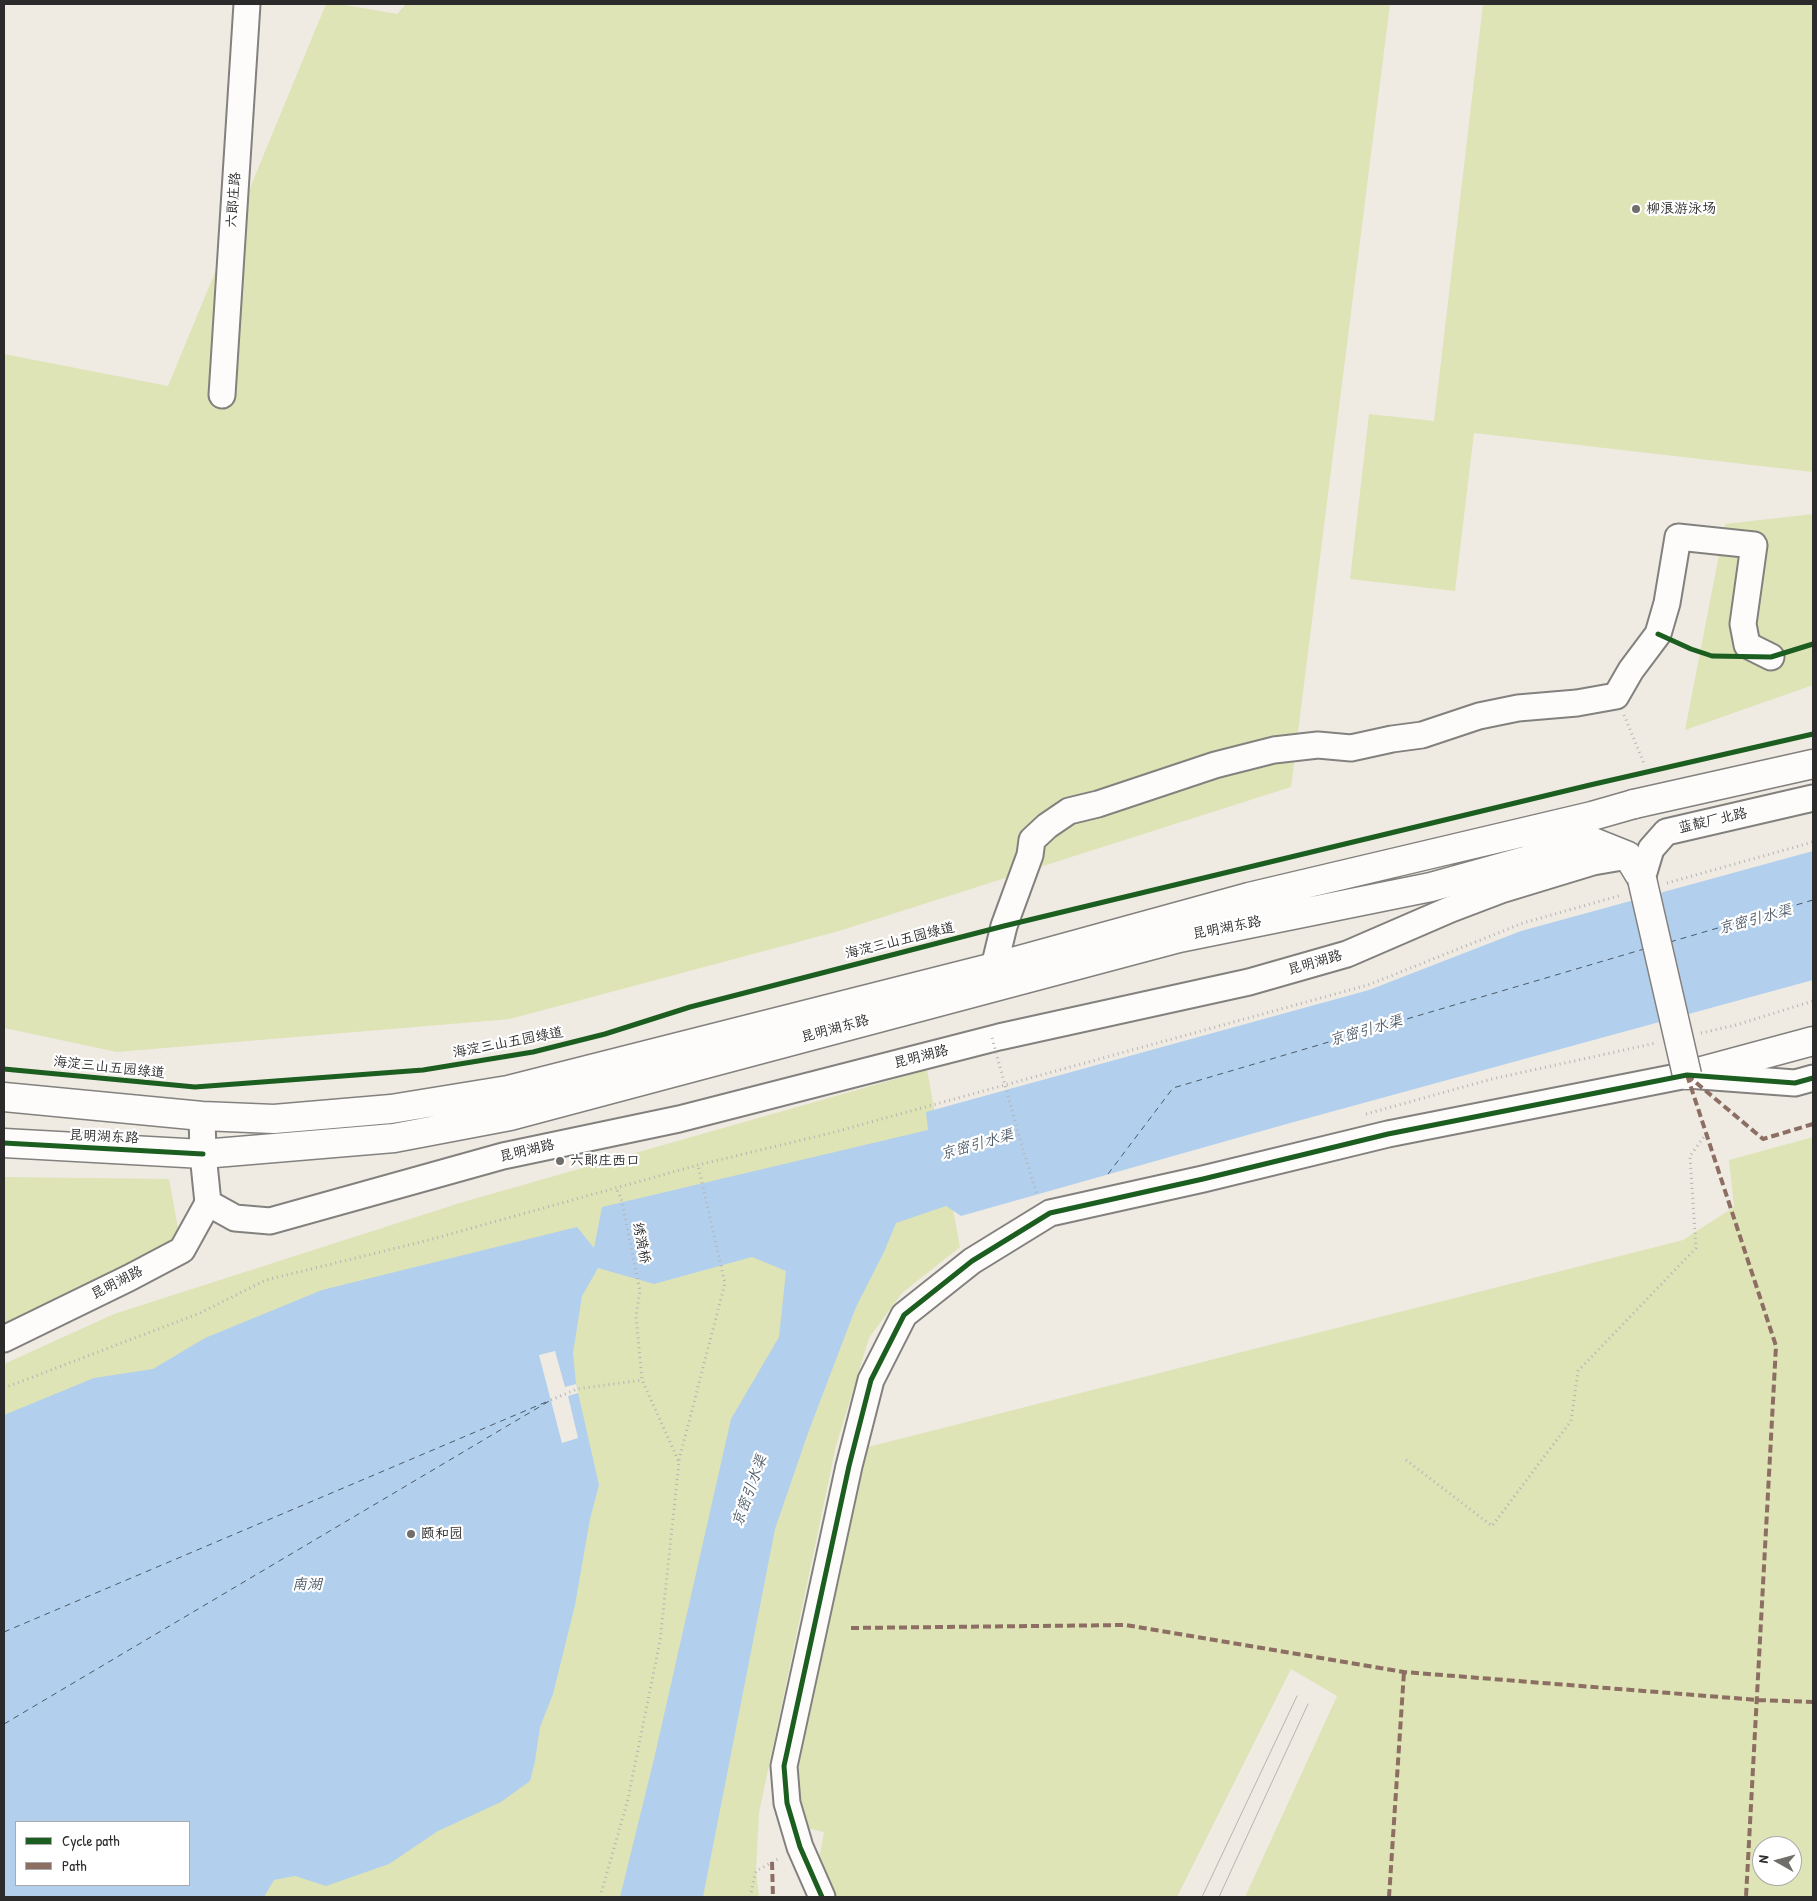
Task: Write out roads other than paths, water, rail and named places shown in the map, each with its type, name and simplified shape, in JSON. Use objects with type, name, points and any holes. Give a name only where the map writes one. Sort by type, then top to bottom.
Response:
[{"type":"main road","name":"昆明湖东路","points":[[4,1097],[202,1116],[274,1119],[391,1110],[508,1090],[994,967],[1249,897],[1634,804],[1813,764]]},
{"type":"main road","name":"昆明湖东路","points":[[4,1144],[203,1154],[394,1138],[510,1116],[1179,938],[1431,887],[1578,845],[1593,842],[1628,856]]},
{"type":"main road","points":[[1628,856],[1642,886],[1687,1075],[1813,1041]]},
{"type":"street","name":"六郎庄路","points":[[222,395],[247,4]]},
{"type":"street","points":[[994,967],[1004,926],[1030,855],[1032,840],[1047,826],[1069,811],[1107,801],[1215,765],[1274,750],[1318,745],[1352,748],[1392,739],[1422,735],[1479,716],[1518,708],[1577,703],[1616,696],[1631,670],[1658,634],[1667,603],[1678,537],[1754,545],[1743,624],[1747,645],[1771,658]]},
{"type":"street","name":"蓝靛厂北路","points":[[1642,886],[1651,849],[1666,832],[1813,798]]},
{"type":"street","name":"昆明湖路","points":[[4,1339],[182,1250],[208,1203],[235,1218],[270,1221],[503,1156],[679,1119],[992,1038],[1249,982],[1338,956],[1501,890],[1593,862],[1628,856]]},
{"type":"street","points":[[822,1897],[800,1847],[787,1803],[784,1766],[849,1466],[871,1380],[904,1315],[972,1261],[1050,1213],[1203,1179],[1388,1134],[1687,1075],[1795,1083],[1813,1078]]},
{"type":"street","points":[[202,1116],[203,1154],[208,1203]]},
{"type":"water","name":"南湖","points":[[1813,851],[1813,980],[1283,1125],[961,1216],[946,1206],[896,1223],[884,1252],[856,1307],[808,1433],[775,1529],[703,1897],[620,1897],[654,1759],[731,1419],[779,1337],[786,1271],[752,1257],[654,1284],[598,1268],[582,1296],[573,1353],[576,1384],[599,1485],[590,1519],[575,1605],[553,1694],[540,1727],[530,1781],[501,1802],[438,1831],[389,1864],[326,1886],[295,1876],[274,1880],[264,1897],[4,1897],[4,1415],[94,1378],[153,1369],[205,1338],[322,1290],[577,1227],[594,1248],[602,1207],[928,1130],[926,1112],[1369,990],[1521,931]]},
{"type":"tram line","points":[[1202,1897],[1297,1696]]},
{"type":"tram line","points":[[1219,1897],[1308,1704]]},
{"type":"place","name":"柳浪游泳场","points":[[1636,209]]},
{"type":"place","name":"六郎庄西口","points":[[560,1161]]},
{"type":"place","name":"颐和园","points":[[411,1534]]},
{"type":"water label","name":"京密引水渠","points":[[1755,920]]},
{"type":"water label","name":"京密引水渠","points":[[1366,1031]]},
{"type":"water label","name":"京密引水渠","points":[[977,1145]]},
{"type":"water label","name":"京密引水渠","points":[[750,1491]]}]
